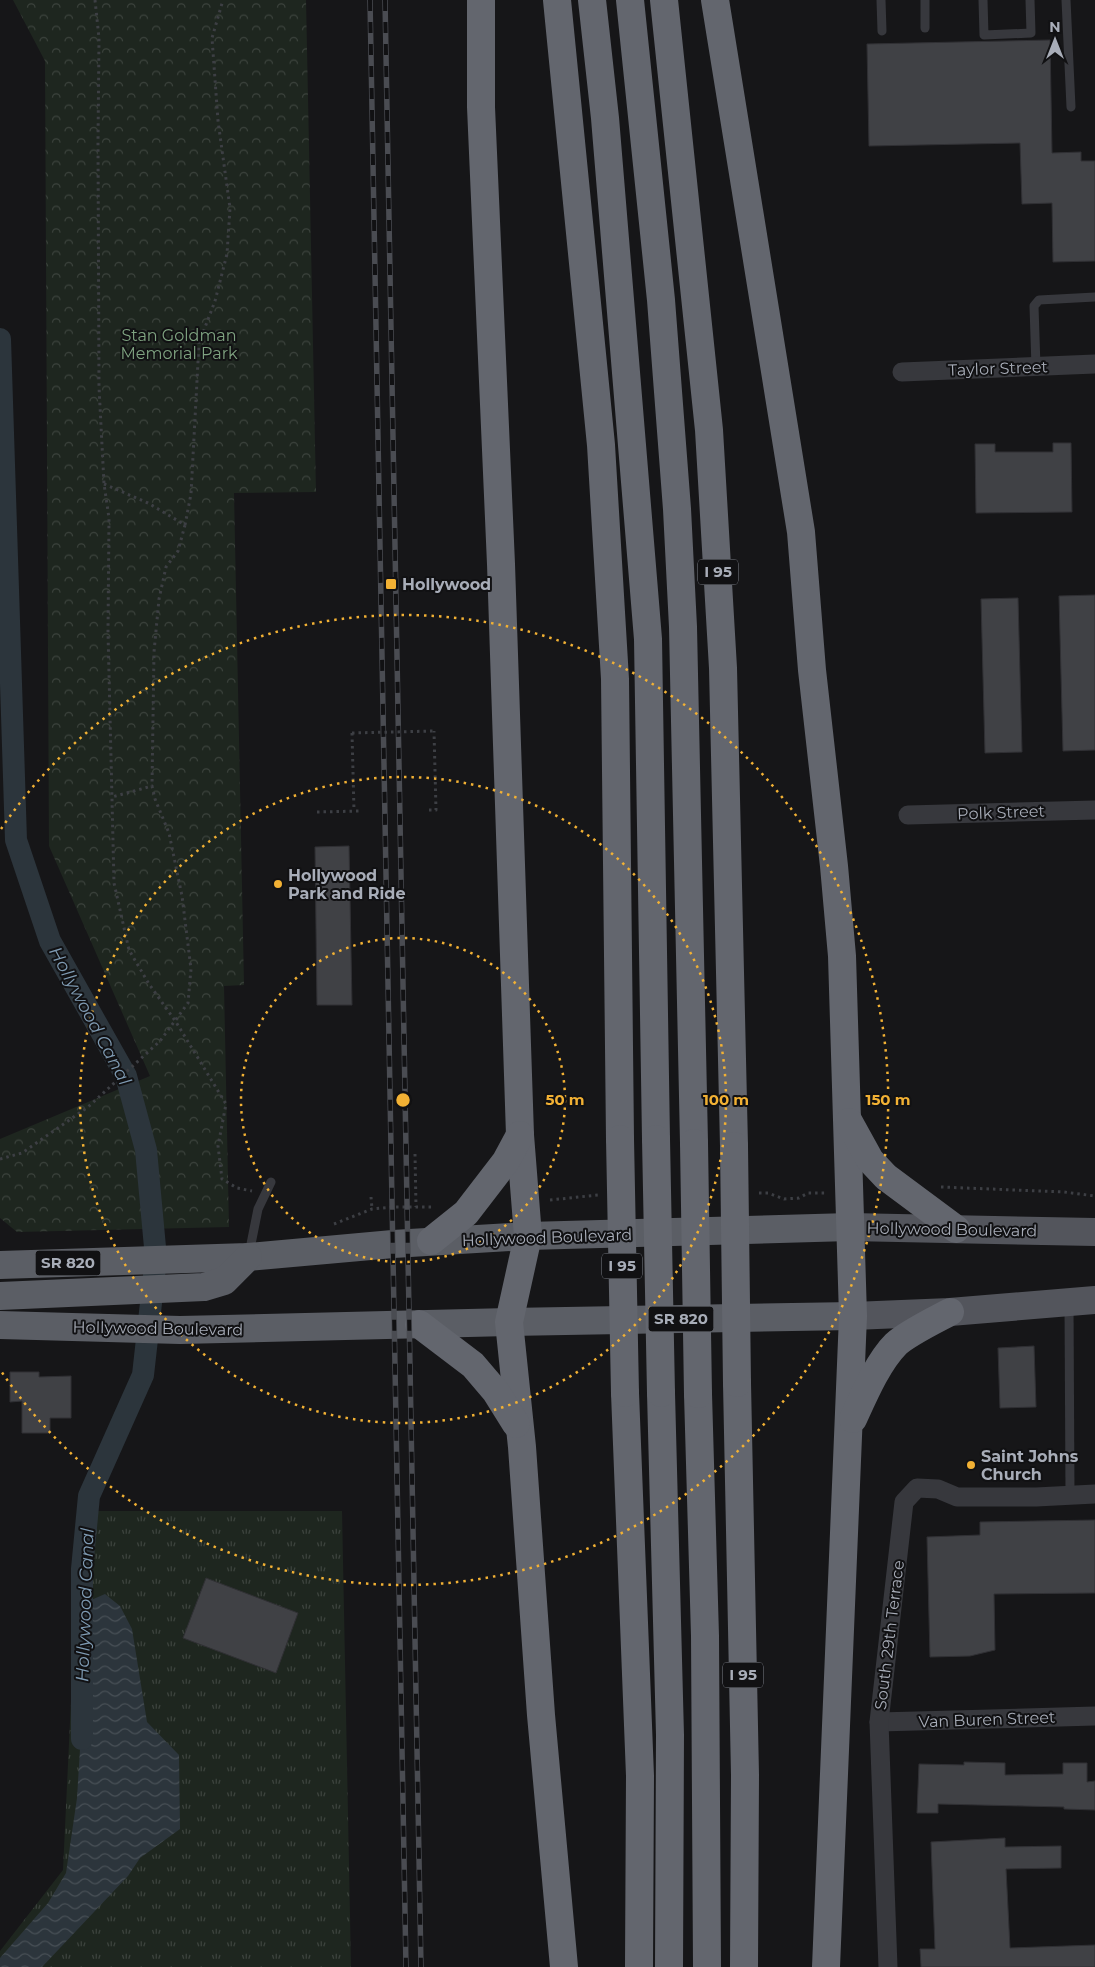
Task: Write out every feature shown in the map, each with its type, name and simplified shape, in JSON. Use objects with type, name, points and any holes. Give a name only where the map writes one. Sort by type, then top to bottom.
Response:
[{"type":"highway","points":[[481,0],[481,106],[500,554],[520,1135],[528,1236],[509,1322],[520,1432],[540,1714],[564,1967]]},
{"type":"highway","name":"I 95","points":[[557,0],[601,445],[615,679],[625,1393],[640,1776],[639,1967]]},
{"type":"highway","points":[[592,0],[605,118],[648,639],[661,1393],[670,1735],[669,1967]]},
{"type":"highway","points":[[630,0],[661,300],[678,509],[683,627],[698,1394],[705,1636],[707,1967]]},
{"type":"highway","name":"I 95","points":[[664,0],[710,440],[723,668],[734,1146],[745,1775],[744,1967]]},
{"type":"highway","points":[[715,0],[801,532],[812,670],[842,956],[853,1316],[826,1967]]},
{"type":"highway","points":[[846,1116],[870,1160],[886,1177],[956,1229]]},
{"type":"highway","points":[[431,1241],[466,1213],[506,1161],[520,1135]]},
{"type":"highway","name":"Hollywood Boulevard","points":[[0,1265],[248,1257],[431,1241],[528,1236],[850,1227]]},
{"type":"highway","points":[[0,1296],[204,1287],[224,1281],[248,1257]]},
{"type":"highway","points":[[848,1429],[888,1353],[898,1342],[950,1312]]},
{"type":"highway","name":"Hollywood Boulevard","points":[[0,1325],[180,1330],[853,1316]]},
{"type":"highway","points":[[419,1324],[473,1365],[496,1392],[520,1432]]},
{"type":"main road","name":"Hollywood Boulevard","points":[[850,1227],[1095,1232]]},
{"type":"main road","name":"Hollywood Boulevard","points":[[853,1316],[950,1312],[1082,1300]]},
{"type":"street","name":"Taylor Street","points":[[902,372],[1095,364]]},
{"type":"street","name":"Polk Street","points":[[908,815],[1095,810]]},
{"type":"street","name":"South 29th Terrace","points":[[888,1967],[879,1722],[904,1502],[917,1488],[938,1489],[957,1497],[1095,1494]]},
{"type":"street","name":"Van Buren Street","points":[[879,1722],[1095,1716]]},
{"type":"lane","points":[[881,0],[882,31]]},
{"type":"lane","points":[[925,0],[925,28]]},
{"type":"lane","points":[[983,0],[984,35],[1031,33],[1030,0]]},
{"type":"lane","points":[[1066,0],[1071,107]]},
{"type":"lane","points":[[1036,366],[1035,304],[1039,300],[1095,297]]},
{"type":"lane","points":[[248,1257],[258,1209],[264,1193],[271,1182]]},
{"type":"lane","points":[[1070,1495],[1082,1300]]},
{"type":"path","points":[[95,0],[99,38],[99,378],[104,484],[109,518],[108,632],[114,883],[129,950],[226,1104],[218,1146],[222,1179],[237,1188],[264,1193]]},
{"type":"path","points":[[0,1158],[22,1153],[88,1107],[160,1041],[176,1022],[188,1002],[191,969],[182,896],[169,833],[155,799],[152,786],[154,652],[159,599],[166,567],[178,551],[191,494],[199,342],[215,301],[227,254],[230,208],[218,121],[212,38],[223,0]]},
{"type":"path","points":[[104,484],[148,503],[185,525]]},
{"type":"path","points":[[354,811],[352,732],[434,731],[436,810],[429,810]]},
{"type":"path","points":[[112,797],[152,786]]},
{"type":"path","points":[[317,812],[361,811]]},
{"type":"path","points":[[415,1154],[416,1207]]},
{"type":"path","points":[[371,1197],[372,1209]]},
{"type":"green space","name":"Stan Goldman Memorial Park","points":[[13,0],[306,0],[316,492],[234,493],[244,985],[224,986],[229,1227],[17,1232],[0,1218],[0,1139],[150,1076],[49,846],[45,61]]},
{"type":"green space","points":[[80,1511],[342,1511],[351,1967],[0,1967],[0,1951],[63,1870]]},
{"type":"water","points":[[105,1594],[120,1606],[132,1629],[147,1722],[179,1755],[180,1829],[140,1858],[128,1876],[42,1967],[0,1967],[0,1958],[48,1903],[66,1873],[77,1798],[89,1601]]},
{"type":"building","points":[[1050,40],[1052,153],[1081,152],[1081,161],[1095,161],[1095,261],[1053,262],[1052,203],[1022,204],[1020,143],[869,146],[867,44]]},
{"type":"building","points":[[1053,443],[1071,443],[1072,512],[976,513],[975,444],[995,444],[995,452],[1053,452]]},
{"type":"building","points":[[1095,595],[1095,750],[1063,751],[1059,596]]},
{"type":"building","points":[[1018,598],[1022,752],[985,753],[981,599]]},
{"type":"building","points":[[349,846],[352,1005],[317,1005],[315,847]]},
{"type":"building","points":[[1034,1346],[1036,1407],[1000,1408],[998,1348]]},
{"type":"building","points":[[10,1372],[39,1372],[39,1377],[71,1376],[71,1418],[50,1418],[50,1433],[22,1433],[22,1401],[10,1402]]},
{"type":"building","points":[[1095,1520],[1095,1593],[994,1594],[995,1650],[970,1656],[930,1657],[927,1537],[980,1535],[980,1522]]},
{"type":"building","points":[[206,1578],[298,1613],[276,1673],[183,1638]]},
{"type":"building","points":[[964,1762],[1005,1763],[1005,1775],[1063,1774],[1063,1763],[1087,1763],[1087,1782],[1095,1781],[1095,1810],[1064,1809],[1064,1807],[938,1804],[938,1813],[917,1813],[919,1764],[964,1765]]},
{"type":"building","points":[[1005,1838],[1005,1847],[1061,1846],[1061,1868],[1006,1869],[1010,1948],[1095,1945],[1095,1967],[921,1967],[920,1949],[935,1949],[931,1842]]},
{"type":"waterway","name":"Hollywood Canal","points":[[0,339],[16,840],[50,941],[126,1076],[146,1150],[156,1258],[143,1375],[89,1496],[82,1569],[82,1739]]},
{"type":"railway","points":[[370,0],[406,1967]]},
{"type":"railway","points":[[385,0],[421,1967]]},
{"type":"place","name":"Hollywood","points":[[391,584]]},
{"type":"place","name":"Hollywood Park and Ride","points":[[278,884]]},
{"type":"place","name":"Saint Johns Church","points":[[971,1465]]}]
